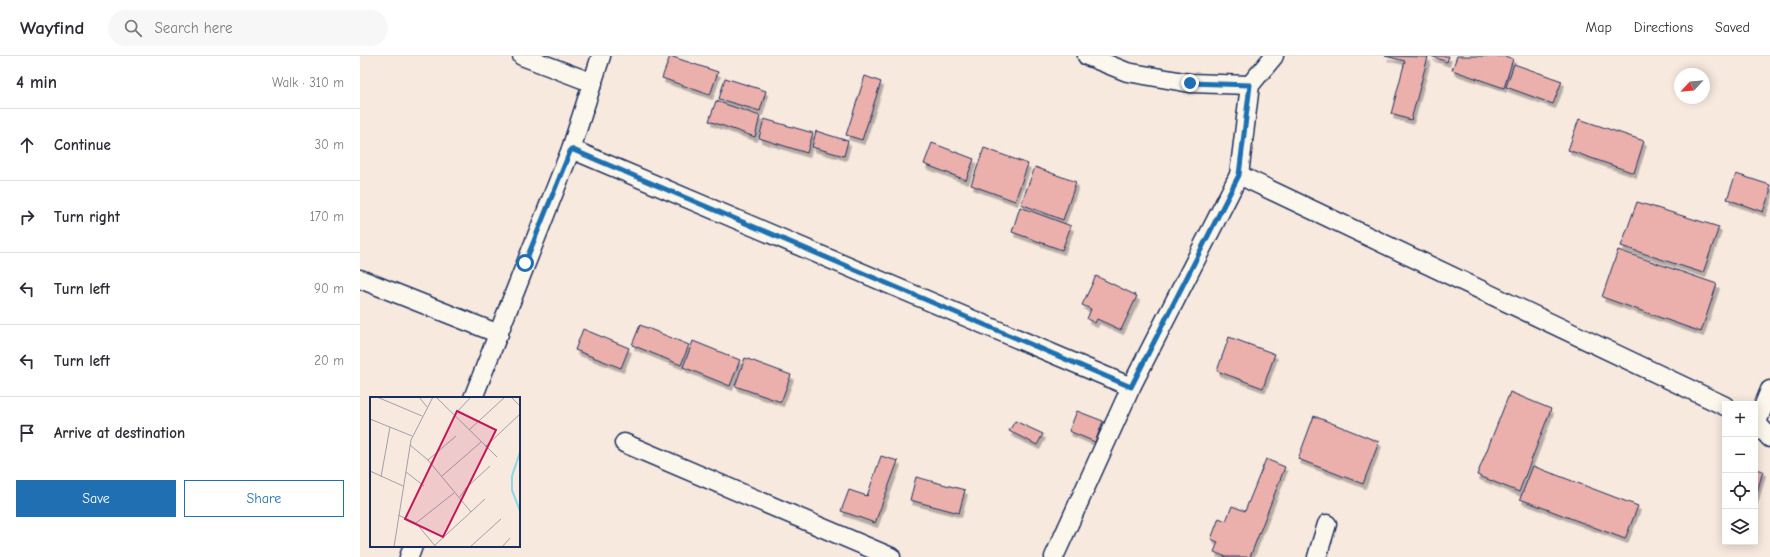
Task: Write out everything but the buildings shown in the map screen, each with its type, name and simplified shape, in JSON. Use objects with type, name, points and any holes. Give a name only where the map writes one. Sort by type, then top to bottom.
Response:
[{"type":"street","points":[[522,56],[592,83]]},
{"type":"street","points":[[473,397],[571,149],[601,56]]},
{"type":"street","points":[[1087,56],[1127,72],[1190,83],[1250,85]]},
{"type":"street","points":[[1054,557],[1131,387],[1239,175],[1250,85],[1274,56]]},
{"type":"street","points":[[571,149],[1131,387]]},
{"type":"street","points":[[1239,175],[1722,405]]},
{"type":"street","points":[[360,279],[499,334]]},
{"type":"street","points":[[1758,417],[1770,390]]},
{"type":"street","points":[[1758,423],[1770,438]]},
{"type":"street","points":[[624,443],[891,557]]},
{"type":"street","points":[[1317,557],[1327,524]]},
{"type":"street","points":[[409,557],[413,547]]},
{"type":"route","points":[[525,263],[571,149],[1131,387],[1239,175],[1250,85],[1190,83]]}]
